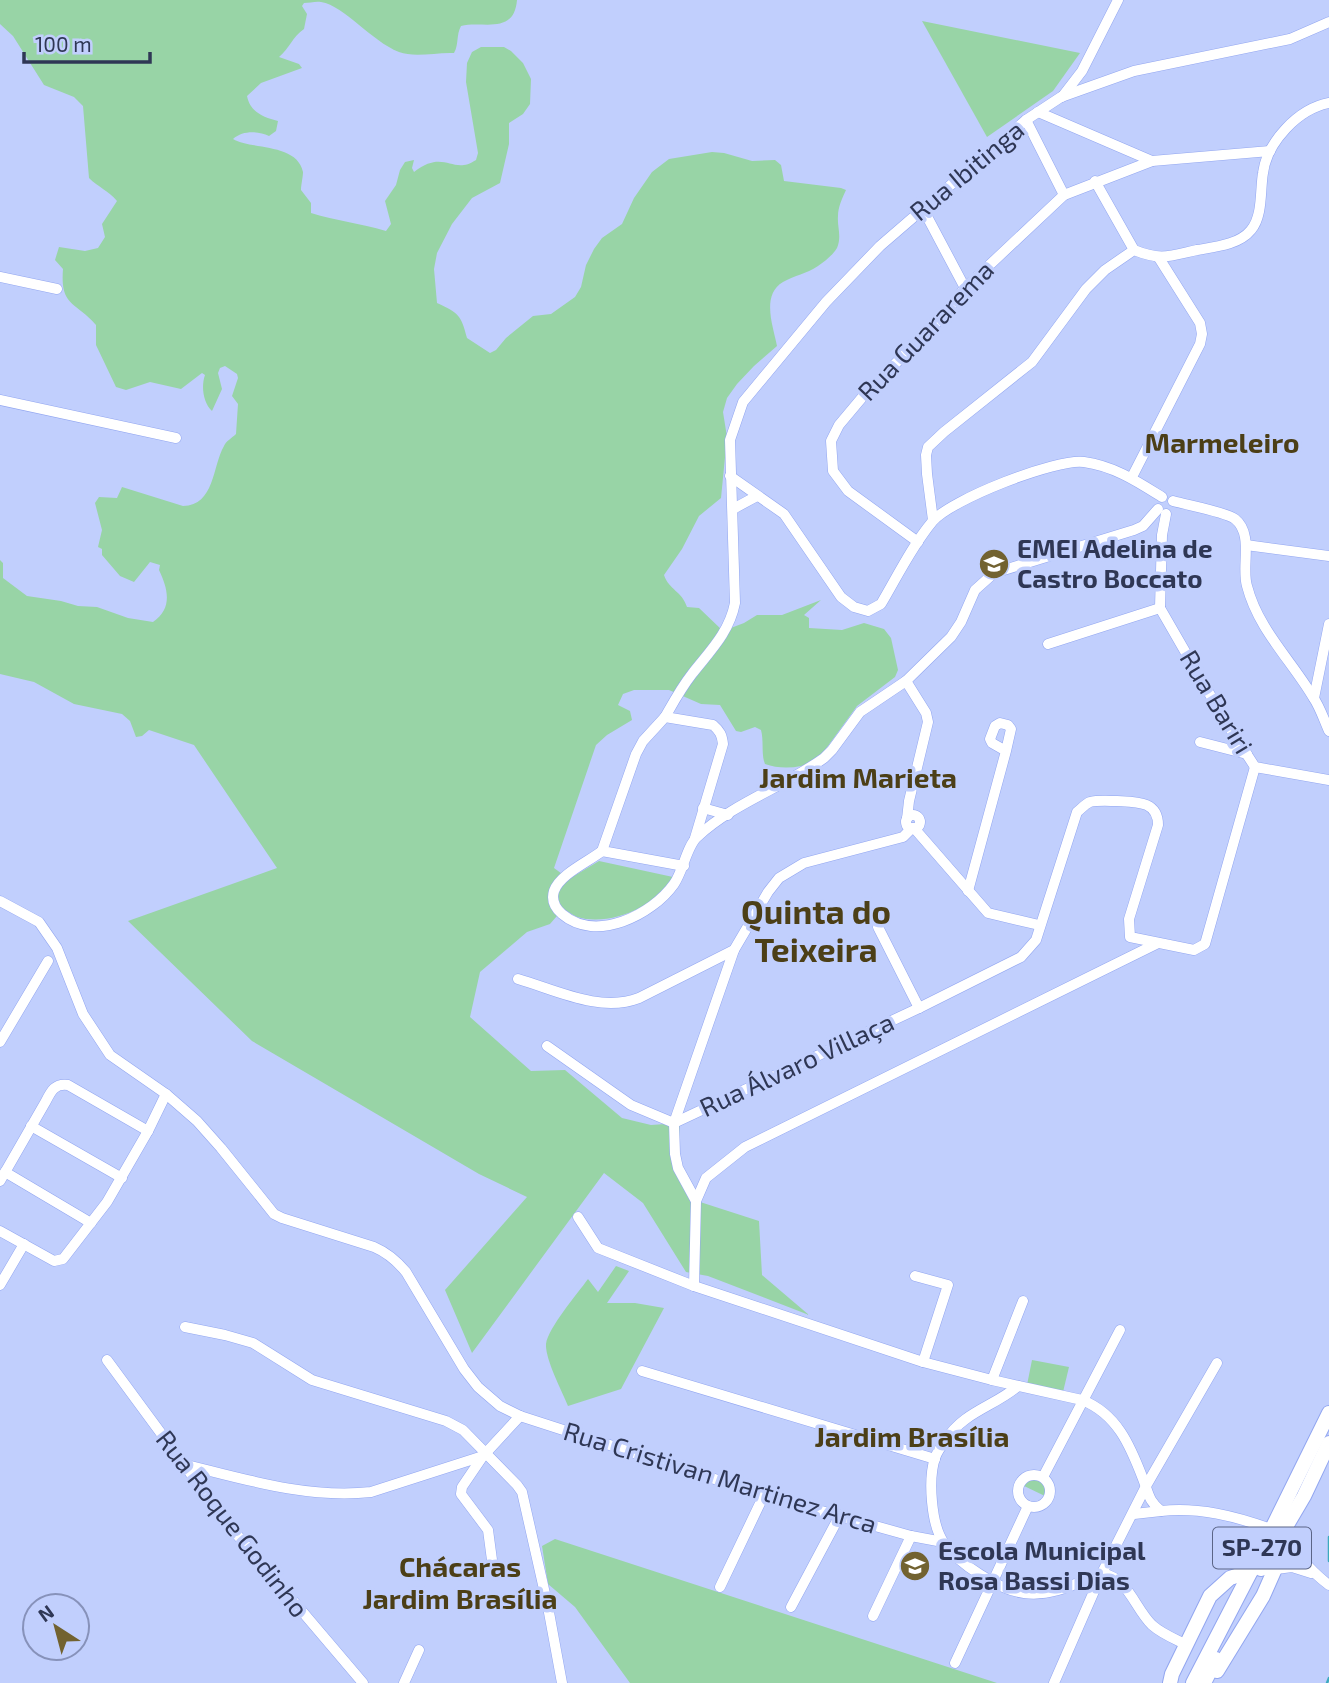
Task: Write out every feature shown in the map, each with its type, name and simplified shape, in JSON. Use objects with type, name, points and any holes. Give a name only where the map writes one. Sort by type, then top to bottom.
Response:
[{"type":"highway","name":"SP-270","points":[[1193,1683],[1329,1413]]},
{"type":"highway","name":"SP-270","points":[[1206,1683],[1263,1566],[1304,1496],[1329,1443]]},
{"type":"highway","points":[[1206,1683],[1248,1624],[1276,1569],[1304,1496]]},
{"type":"highway","points":[[1170,1680],[1210,1596],[1230,1578],[1251,1572]]},
{"type":"street","points":[[1061,97],[1082,71],[1118,0]]},
{"type":"street","name":"Rua Ibitinga","points":[[603,851],[636,754],[643,741],[665,717],[690,676],[725,634],[732,620],[735,603],[730,440],[743,402],[826,302],[922,207],[1026,120],[1061,97],[1134,71],[1290,39],[1329,22]]},
{"type":"street","points":[[1095,181],[1135,250],[1159,258],[1228,243],[1252,230],[1258,214],[1263,169],[1279,138],[1309,110],[1329,103]]},
{"type":"street","points":[[1038,112],[1152,161],[1270,151]]},
{"type":"street","points":[[1026,120],[1064,195]]},
{"type":"street","name":"Rua Guararema","points":[[918,542],[848,491],[834,471],[831,441],[839,425],[864,394],[930,330],[965,288],[1064,195],[1152,161]]},
{"type":"street","points":[[922,207],[965,288]]},
{"type":"street","points":[[933,520],[927,474],[928,447],[1032,362],[1086,289],[1105,270],[1135,250]]},
{"type":"street","points":[[1132,477],[1200,344],[1202,334],[1200,323],[1159,258]]},
{"type":"street","points":[[0,277],[57,289]]},
{"type":"street","points":[[0,400],[176,438]]},
{"type":"street","points":[[730,476],[784,514],[841,597],[854,607],[868,611],[880,604],[933,520],[963,501],[1031,472],[1073,461],[1086,462],[1132,477],[1161,497],[1235,519],[1240,524],[1246,545],[1244,572],[1251,601],[1262,623],[1314,698],[1329,731]]},
{"type":"street","points":[[733,509],[757,496]]},
{"type":"street","points":[[1048,644],[1160,608],[1162,512],[1157,503],[1161,497]]},
{"type":"street","points":[[695,838],[728,815],[824,758],[860,712],[906,681],[951,637],[975,590],[994,573],[1134,530],[1162,512],[1172,511],[1173,501]]},
{"type":"street","points":[[1246,545],[1329,556]]},
{"type":"street","name":"Rua Bariri","points":[[1160,608],[1255,767],[1329,780]]},
{"type":"street","points":[[1314,698],[1329,624]]},
{"type":"street","points":[[906,681],[926,713],[928,722],[909,801],[912,822],[988,913],[1039,925]]},
{"type":"street","points":[[665,717],[713,725],[722,737],[723,744],[695,838],[684,866],[674,884],[661,899],[634,917],[604,925],[588,926],[575,922],[563,915],[554,905],[552,897],[555,887],[603,851],[684,866]]},
{"type":"street","points":[[1200,742],[1247,754]]},
{"type":"street","points":[[968,891],[1006,751]]},
{"type":"street","points":[[694,1286],[696,1201],[706,1178],[745,1147],[1157,943],[1194,950],[1205,943],[1255,767]]},
{"type":"street","name":"Rua Álvaro Villaça","points":[[547,1046],[631,1105],[674,1123],[1021,957],[1036,940],[1077,813],[1087,803],[1142,802],[1158,816],[1158,825],[1128,930],[1130,937],[1157,943]]},
{"type":"street","points":[[703,808],[728,815]]},
{"type":"street","points":[[696,1201],[678,1168],[674,1123],[734,950],[768,892],[790,869],[906,836],[912,822]]},
{"type":"street","name":"Rua Cristivan Martinez Arca","points":[[0,901],[39,922],[57,948],[83,1014],[110,1055],[166,1094],[209,1133],[274,1213],[282,1218],[374,1247],[398,1262],[464,1369],[478,1387],[500,1406],[520,1416],[764,1495],[911,1536],[943,1542]]},
{"type":"street","points":[[878,927],[919,1008]]},
{"type":"street","points":[[518,979],[603,1004],[623,1004],[734,950]]},
{"type":"street","points":[[0,1042],[5,1024],[48,961]]},
{"type":"street","points":[[91,1223],[3,1177],[53,1088],[68,1085],[148,1131]]},
{"type":"street","points":[[0,1231],[54,1261],[60,1261],[91,1223],[121,1178],[166,1094]]},
{"type":"street","points":[[31,1126],[121,1178]]},
{"type":"street","points":[[578,1217],[598,1248],[694,1286],[923,1362],[1082,1400],[1096,1406],[1116,1423],[1130,1447],[1150,1501],[1161,1511]]},
{"type":"street","points":[[0,1285],[24,1244]]},
{"type":"street","points":[[915,1276],[948,1285],[923,1362]]},
{"type":"street","points":[[992,1380],[1023,1301]]},
{"type":"street","points":[[185,1327],[253,1343],[312,1380],[446,1421],[463,1430],[517,1485],[525,1502],[562,1683]]},
{"type":"street","points":[[1043,1477],[1119,1330]]},
{"type":"street","name":"Rua Roque Godinho","points":[[107,1360],[254,1557],[363,1683]]},
{"type":"street","points":[[1054,1683],[1102,1573],[1146,1486],[1217,1363]]},
{"type":"street","points":[[642,1371],[934,1459]]},
{"type":"street","points":[[1018,1386],[1003,1398],[963,1419],[947,1437],[934,1459],[933,1504],[935,1522],[943,1542],[977,1572],[1012,1590],[1039,1593],[1056,1591],[1102,1573],[1113,1576],[1121,1582],[1150,1623],[1186,1645]]},
{"type":"street","points":[[492,1560],[488,1530],[461,1494],[462,1487],[485,1454],[520,1416]]},
{"type":"street","points":[[183,1464],[258,1483],[314,1492],[353,1494],[389,1487],[485,1454]]},
{"type":"street","points":[[1027,1476],[1043,1477],[1049,1484],[1049,1498],[1038,1507],[1028,1506],[1019,1497],[1020,1484],[1027,1476]]},
{"type":"street","points":[[720,1587],[764,1495]]},
{"type":"street","points":[[954,1663],[1028,1506]]},
{"type":"street","points":[[1134,1514],[1161,1511],[1210,1512],[1247,1520],[1271,1529]]},
{"type":"street","points":[[791,1607],[840,1516]]},
{"type":"street","points":[[873,1616],[911,1536]]},
{"type":"street","points":[[1290,1536],[1294,1548],[1329,1585]]},
{"type":"street","points":[[1276,1569],[1292,1567],[1318,1576]]},
{"type":"street","points":[[404,1683],[419,1650]]},
{"type":"green space","points":[[0,0],[517,0],[515,11],[503,22],[461,26],[454,53],[419,55],[405,54],[389,47],[330,5],[319,2],[304,3],[302,6],[307,14],[304,29],[279,57],[299,64],[302,68],[261,83],[247,96],[258,113],[278,121],[276,131],[269,136],[255,132],[233,139],[292,156],[303,172],[301,190],[311,203],[311,213],[386,231],[391,224],[385,201],[396,185],[405,162],[414,160],[414,172],[433,162],[461,165],[476,160],[478,153],[466,82],[467,63],[472,52],[481,47],[504,47],[511,51],[523,63],[531,79],[530,104],[523,114],[509,123],[509,144],[500,183],[472,198],[452,224],[437,253],[434,269],[437,303],[458,316],[467,338],[490,353],[533,316],[551,314],[575,297],[594,249],[602,238],[622,224],[634,198],[652,172],[669,159],[712,152],[752,161],[775,160],[781,165],[784,181],[846,190],[840,203],[839,239],[835,251],[814,269],[783,282],[772,295],[770,311],[777,346],[737,384],[727,398],[723,412],[727,437],[721,498],[699,516],[682,549],[664,575],[687,607],[699,608],[723,631],[757,615],[782,615],[821,600],[804,615],[809,618],[809,628],[842,630],[864,623],[884,629],[891,638],[898,670],[895,677],[857,706],[817,761],[791,767],[765,764],[761,730],[755,727],[736,731],[720,705],[701,704],[669,690],[634,690],[623,694],[618,705],[630,711],[632,720],[596,745],[554,868],[569,879],[599,861],[673,877],[656,897],[632,912],[604,919],[590,919],[577,917],[563,909],[550,924],[527,932],[480,972],[470,1017],[531,1071],[565,1070],[622,1118],[651,1125],[680,1123],[680,1168],[697,1201],[759,1221],[762,1275],[809,1315],[708,1276],[686,1272],[643,1203],[604,1173],[472,1353],[445,1290],[527,1197],[479,1174],[252,1041],[128,921],[277,868],[194,745],[149,730],[136,737],[130,721],[122,714],[74,704],[34,682],[0,674],[0,560],[3,563],[3,578],[27,596],[97,607],[128,618],[153,622],[164,611],[167,598],[160,565],[150,562],[134,582],[120,576],[98,547],[102,530],[95,503],[99,497],[117,498],[122,487],[183,506],[201,499],[211,484],[225,444],[236,434],[238,404],[232,396],[238,378],[237,374],[225,366],[220,368],[218,373],[222,389],[212,411],[205,399],[205,375],[202,373],[181,389],[150,382],[126,390],[116,387],[96,345],[96,325],[70,302],[64,290],[63,269],[55,260],[59,247],[85,251],[98,248],[105,237],[102,224],[117,201],[89,178],[83,106],[74,97],[44,85],[13,36],[0,24]]},
{"type":"green space","points":[[922,21],[1080,53],[1053,91],[987,137]]},
{"type":"green space","points":[[616,1266],[629,1271],[607,1303],[635,1303],[664,1308],[621,1389],[568,1406],[548,1358],[548,1337],[588,1279],[598,1292]]},
{"type":"green space","points":[[1032,1360],[1069,1367],[1063,1392],[1027,1385]]},
{"type":"green space","points":[[1038,1477],[1047,1485],[1047,1497],[1022,1485],[1029,1478]]},
{"type":"green space","points":[[555,1539],[997,1683],[630,1683],[575,1607],[548,1584],[542,1546]]},
{"type":"waterway","points":[[1329,1537],[1329,1561]]},
{"type":"waterway","points":[[1327,1683],[1329,1678]]},
{"type":"place","name":"EMEI Adelina de Castro Boccato","points":[[994,564]]},
{"type":"place","name":"Escola Municipal Rosa Bassi Dias","points":[[915,1566]]},
{"type":"district","name":"Marmeleiro","points":[[1222,443]]},
{"type":"district","name":"Jardim Marieta","points":[[858,778]]},
{"type":"district","name":"Quinta do Teixeira","points":[[816,931]]},
{"type":"district","name":"Jardim Brasília","points":[[912,1437]]},
{"type":"district","name":"Chácaras Jardim Brasília","points":[[460,1583]]}]
